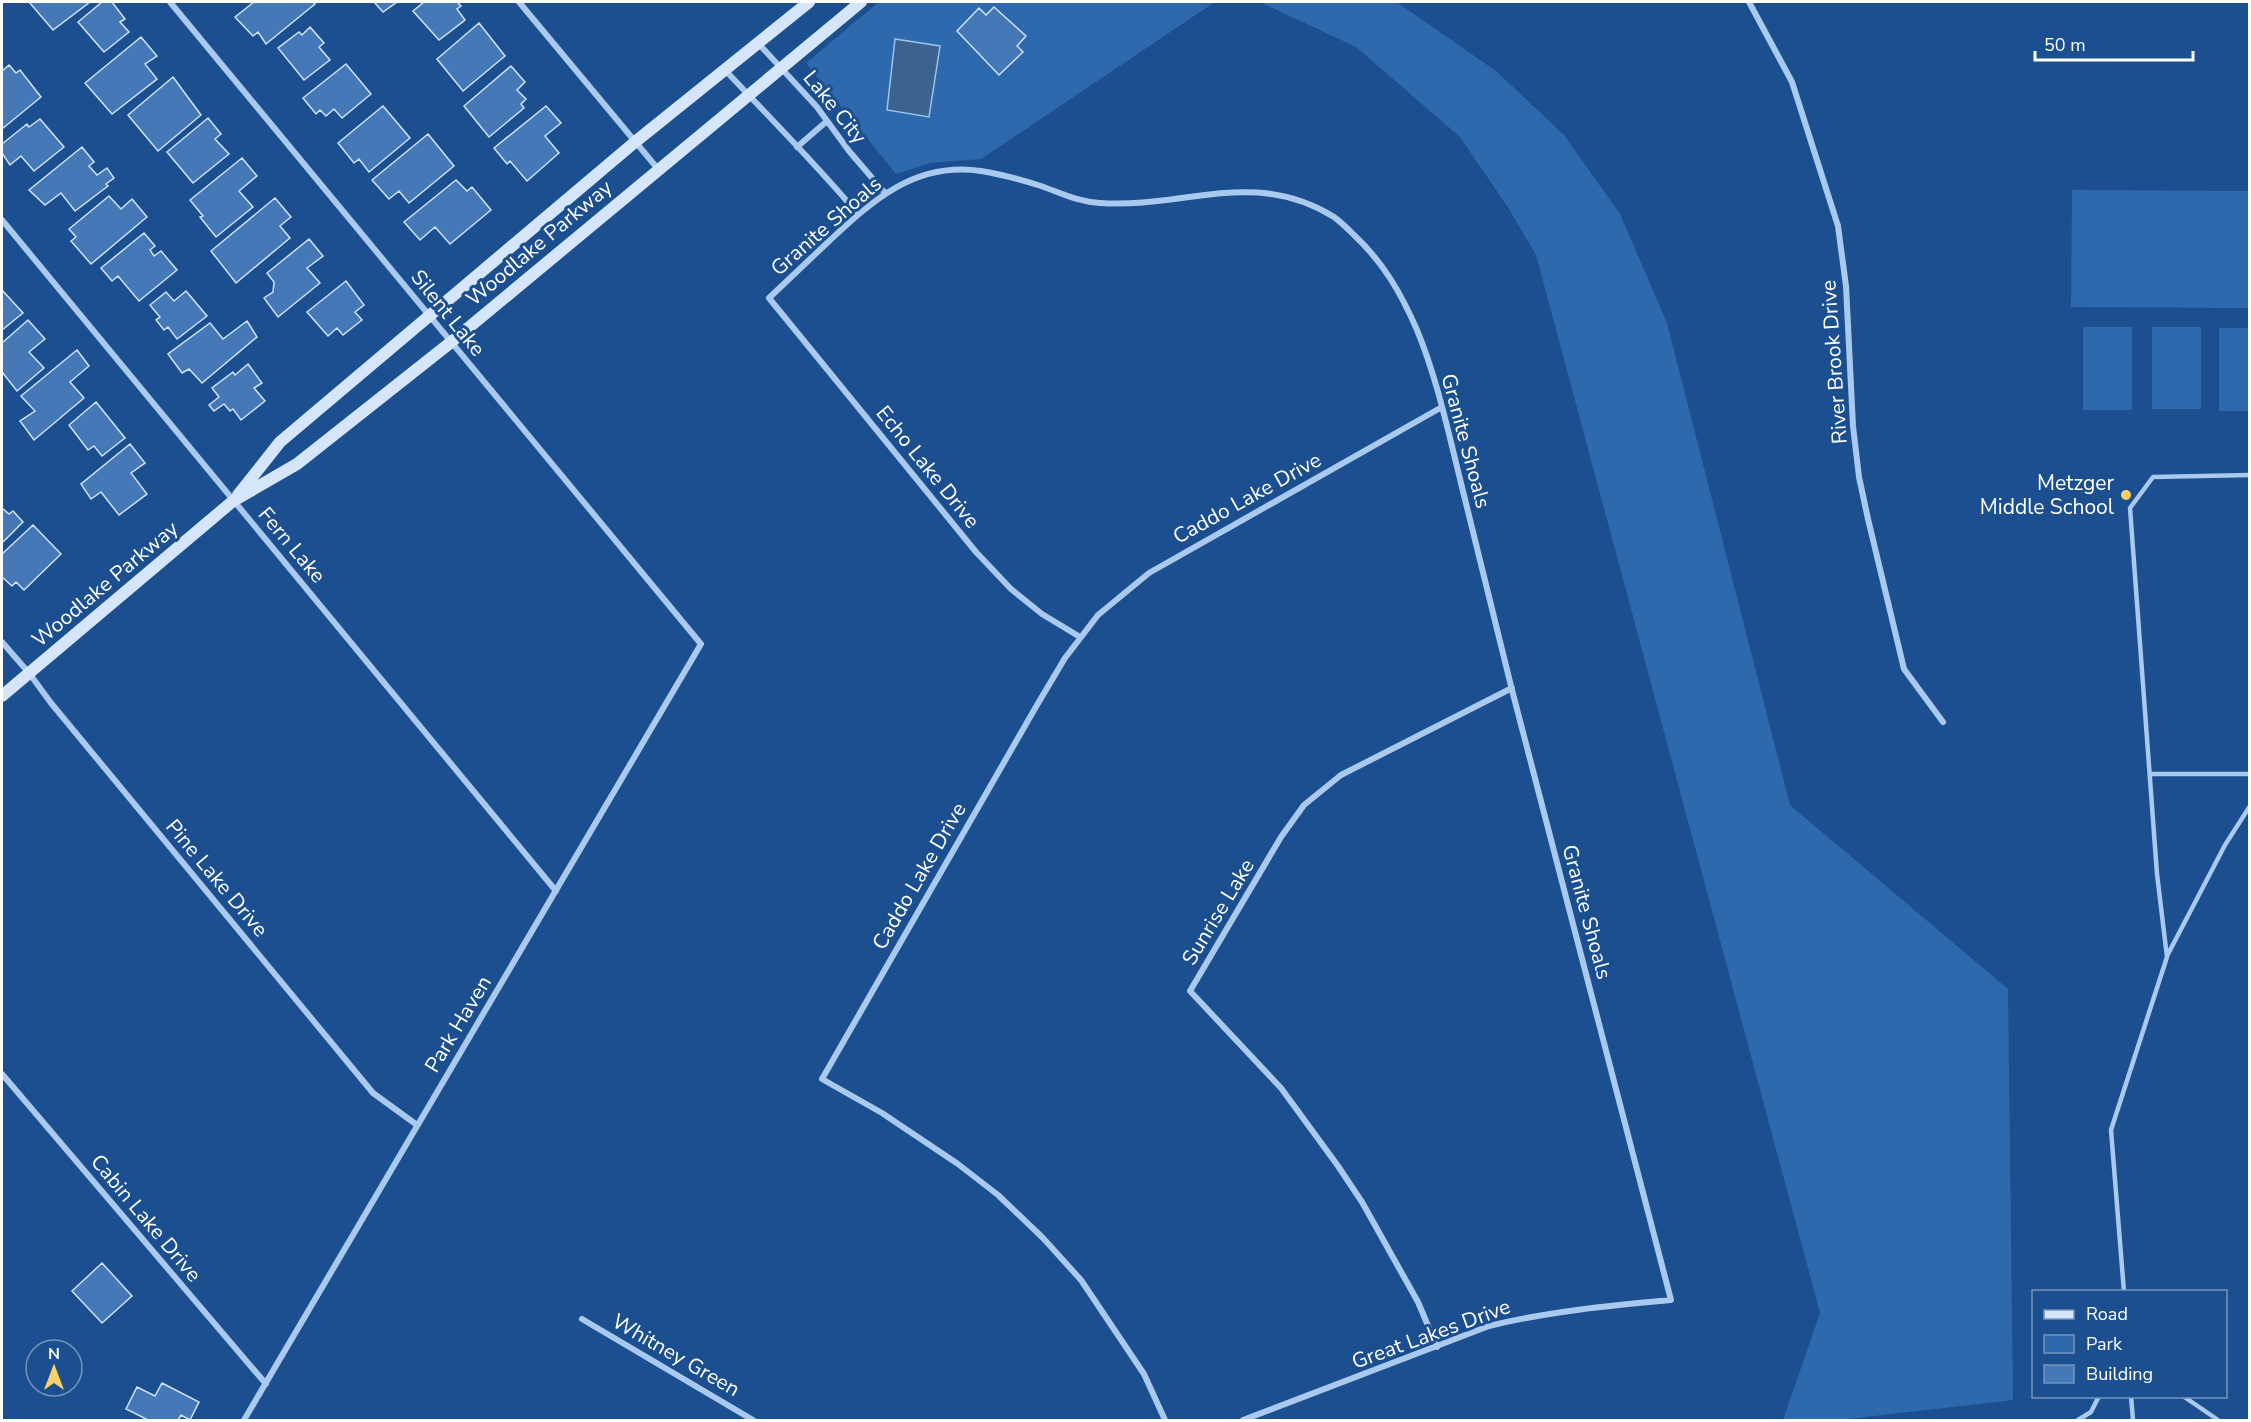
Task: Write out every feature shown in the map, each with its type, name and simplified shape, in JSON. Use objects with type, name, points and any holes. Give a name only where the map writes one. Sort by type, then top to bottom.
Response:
[{"type":"street","name":"Silent Lake","points":[[170,2],[701,644]]},
{"type":"street","points":[[519,2],[658,169]]},
{"type":"street","name":"Woodlake Parkway","points":[[233,501],[280,442],[635,142],[809,2]]},
{"type":"street","name":"Woodlake Parkway","points":[[2,696],[233,501],[297,464],[450,342],[861,2]]},
{"type":"street","name":"River Brook Drive","points":[[1749,2],[1792,82],[1838,226],[1846,286],[1853,426],[1859,477],[1904,669],[1943,722]]},
{"type":"street","name":"Lake City","points":[[758,43],[827,121],[885,193]]},
{"type":"street","points":[[725,69],[824,173],[858,214]]},
{"type":"street","points":[[797,147],[827,121]]},
{"type":"street","name":"Granite Shoals","points":[[769,298],[858,214],[885,193],[901,183],[923,175],[945,171],[978,170],[1038,185],[1075,200],[1093,203],[1139,203],[1218,192],[1267,193],[1304,202],[1337,219],[1375,255],[1399,290],[1419,334],[1442,406],[1512,688],[1671,1300]]},
{"type":"street","name":"Fern Lake","points":[[2,220],[556,891]]},
{"type":"street","name":"Echo Lake Drive","points":[[769,298],[976,552],[1011,589],[1042,614],[1080,637]]},
{"type":"street","name":"Caddo Lake Drive","points":[[1165,1420],[1144,1374],[1081,1280],[1043,1238],[998,1196],[958,1164],[882,1113],[822,1079],[1037,705],[1080,637],[1098,615],[1149,573],[1442,406]]},
{"type":"street","name":"Pine Lake Drive","points":[[2,642],[374,1093],[417,1125]]},
{"type":"street","name":"Park Haven","points":[[244,1420],[701,644]]},
{"type":"street","name":"Sunrise Lake","points":[[1437,1347],[1418,1302],[1362,1202],[1338,1166],[1281,1088],[1190,991],[1281,837],[1304,805],[1341,775],[1512,688]]},
{"type":"street","name":"Cabin Lake Drive","points":[[2,1074],[266,1384]]},
{"type":"street","name":"Great Lakes Drive","points":[[1243,1420],[1489,1326],[1573,1310],[1671,1300]]},
{"type":"street","name":"Whitney Green","points":[[582,1319],[753,1420]]},
{"type":"lane","points":[[2167,957],[2157,874],[2130,508],[2153,477],[2250,475]]},
{"type":"lane","points":[[2150,774],[2250,774]]},
{"type":"lane","points":[[2124,1290],[2111,1130],[2167,957],[2224,845],[2250,806]]},
{"type":"lane","points":[[2078,1420],[2091,1412],[2098,1398]]},
{"type":"lane","points":[[2131,1398],[2133,1420]]},
{"type":"lane","points":[[2186,1398],[2218,1420]]},
{"type":"green space","points":[[879,2],[1215,2],[981,159],[930,163],[896,174],[806,63]]},
{"type":"green space","points":[[1260,2],[1398,3],[1496,71],[1564,135],[1620,214],[1667,323],[1790,805],[2008,989],[2013,1400],[1840,1420],[1783,1420],[1820,1313],[1536,255],[1509,209],[1460,137],[1356,47]]},
{"type":"green space","points":[[2072,190],[2249,191],[2249,308],[2071,307]]},
{"type":"green space","points":[[2083,327],[2132,327],[2132,410],[2083,410]]},
{"type":"green space","points":[[2152,327],[2201,327],[2201,409],[2152,409]]},
{"type":"green space","points":[[2219,328],[2249,328],[2249,411],[2219,411]]},
{"type":"shaded area","points":[[895,39],[940,46],[929,117],[887,110]]},
{"type":"building","points":[[29,2],[90,2],[53,30]]},
{"type":"building","points":[[102,2],[112,2],[125,19],[120,22],[129,32],[104,52],[78,22]]},
{"type":"building","points":[[254,2],[313,2],[315,4],[266,44],[258,32],[253,36],[235,17]]},
{"type":"building","points":[[374,2],[397,2],[383,12]]},
{"type":"building","points":[[424,2],[457,2],[461,6],[457,9],[465,20],[439,40],[413,11]]},
{"type":"building","points":[[994,7],[1026,36],[1017,46],[1023,52],[999,75],[957,31],[979,8],[986,15]]},
{"type":"building","points":[[479,23],[505,56],[463,91],[437,59]]},
{"type":"building","points":[[310,27],[324,43],[319,47],[330,60],[304,80],[278,48],[299,32],[302,35]]},
{"type":"building","points":[[141,37],[157,56],[145,64],[157,79],[112,114],[85,83]]},
{"type":"building","points":[[346,64],[371,94],[342,118],[334,109],[326,116],[320,110],[316,114],[303,98]]},
{"type":"building","points":[[9,65],[16,73],[20,70],[41,97],[2,129],[2,71]]},
{"type":"building","points":[[511,66],[525,82],[517,90],[526,99],[521,104],[524,108],[489,137],[464,106]]},
{"type":"building","points":[[173,77],[201,115],[158,151],[128,115]]},
{"type":"building","points":[[383,106],[410,138],[369,172],[359,159],[354,163],[338,143]]},
{"type":"building","points":[[546,106],[561,123],[545,136],[559,153],[527,181],[510,161],[507,164],[494,148]]},
{"type":"building","points":[[208,118],[221,134],[215,139],[229,154],[193,183],[167,152]]},
{"type":"building","points":[[40,119],[64,147],[34,171],[21,156],[10,165],[2,153],[2,144],[27,124],[29,127]]},
{"type":"building","points":[[428,134],[454,166],[409,203],[399,191],[389,199],[372,180]]},
{"type":"building","points":[[82,147],[94,162],[89,166],[97,175],[107,168],[114,178],[106,184],[108,186],[75,211],[61,193],[45,205],[29,190]]},
{"type":"building","points":[[242,158],[257,176],[239,191],[253,207],[216,237],[190,200]]},
{"type":"building","points":[[456,180],[467,191],[472,187],[491,210],[450,244],[435,227],[420,240],[404,222]]},
{"type":"building","points":[[109,196],[121,209],[132,199],[147,217],[91,264],[71,241],[76,237],[69,229]]},
{"type":"building","points":[[275,198],[291,217],[280,226],[290,238],[236,283],[211,251]]},
{"type":"building","points":[[144,233],[155,246],[150,250],[154,256],[161,251],[177,270],[139,301],[118,276],[112,281],[101,268]]},
{"type":"building","points":[[309,239],[323,256],[307,268],[320,283],[278,317],[264,298],[273,292],[274,282],[267,273]]},
{"type":"building","points":[[346,281],[364,305],[355,312],[362,320],[343,335],[337,328],[328,336],[307,312]]},
{"type":"building","points":[[2,290],[23,313],[2,330]]},
{"type":"building","points":[[186,291],[207,316],[177,339],[168,327],[164,330],[156,320],[160,317],[150,305],[166,292],[174,301]]},
{"type":"building","points":[[28,320],[45,339],[29,352],[44,368],[17,391],[2,372],[2,343]]},
{"type":"building","points":[[247,321],[257,337],[202,383],[189,369],[182,373],[168,354],[210,323],[223,339]]},
{"type":"building","points":[[77,350],[89,366],[70,382],[84,398],[34,440],[20,421],[35,411],[21,396]]},
{"type":"building","points":[[248,364],[262,383],[254,388],[265,401],[241,420],[233,409],[230,411],[224,404],[214,411],[209,405],[219,397],[212,388],[233,372],[235,375]]},
{"type":"building","points":[[96,402],[125,438],[102,456],[94,446],[88,450],[69,425]]},
{"type":"building","points":[[130,444],[145,463],[131,473],[147,494],[119,515],[101,492],[91,499],[81,484]]},
{"type":"building","points":[[2,508],[9,514],[13,511],[23,522],[2,543]]},
{"type":"building","points":[[33,525],[61,554],[24,590],[16,582],[12,586],[2,577],[2,554]]},
{"type":"building","points":[[102,1263],[132,1296],[102,1323],[72,1291]]},
{"type":"building","points":[[162,1383],[199,1402],[190,1420],[181,1415],[178,1420],[148,1420],[126,1409],[137,1387],[155,1396]]},
{"type":"place","name":"Metzger Middle School","points":[[2126,495]]}]
